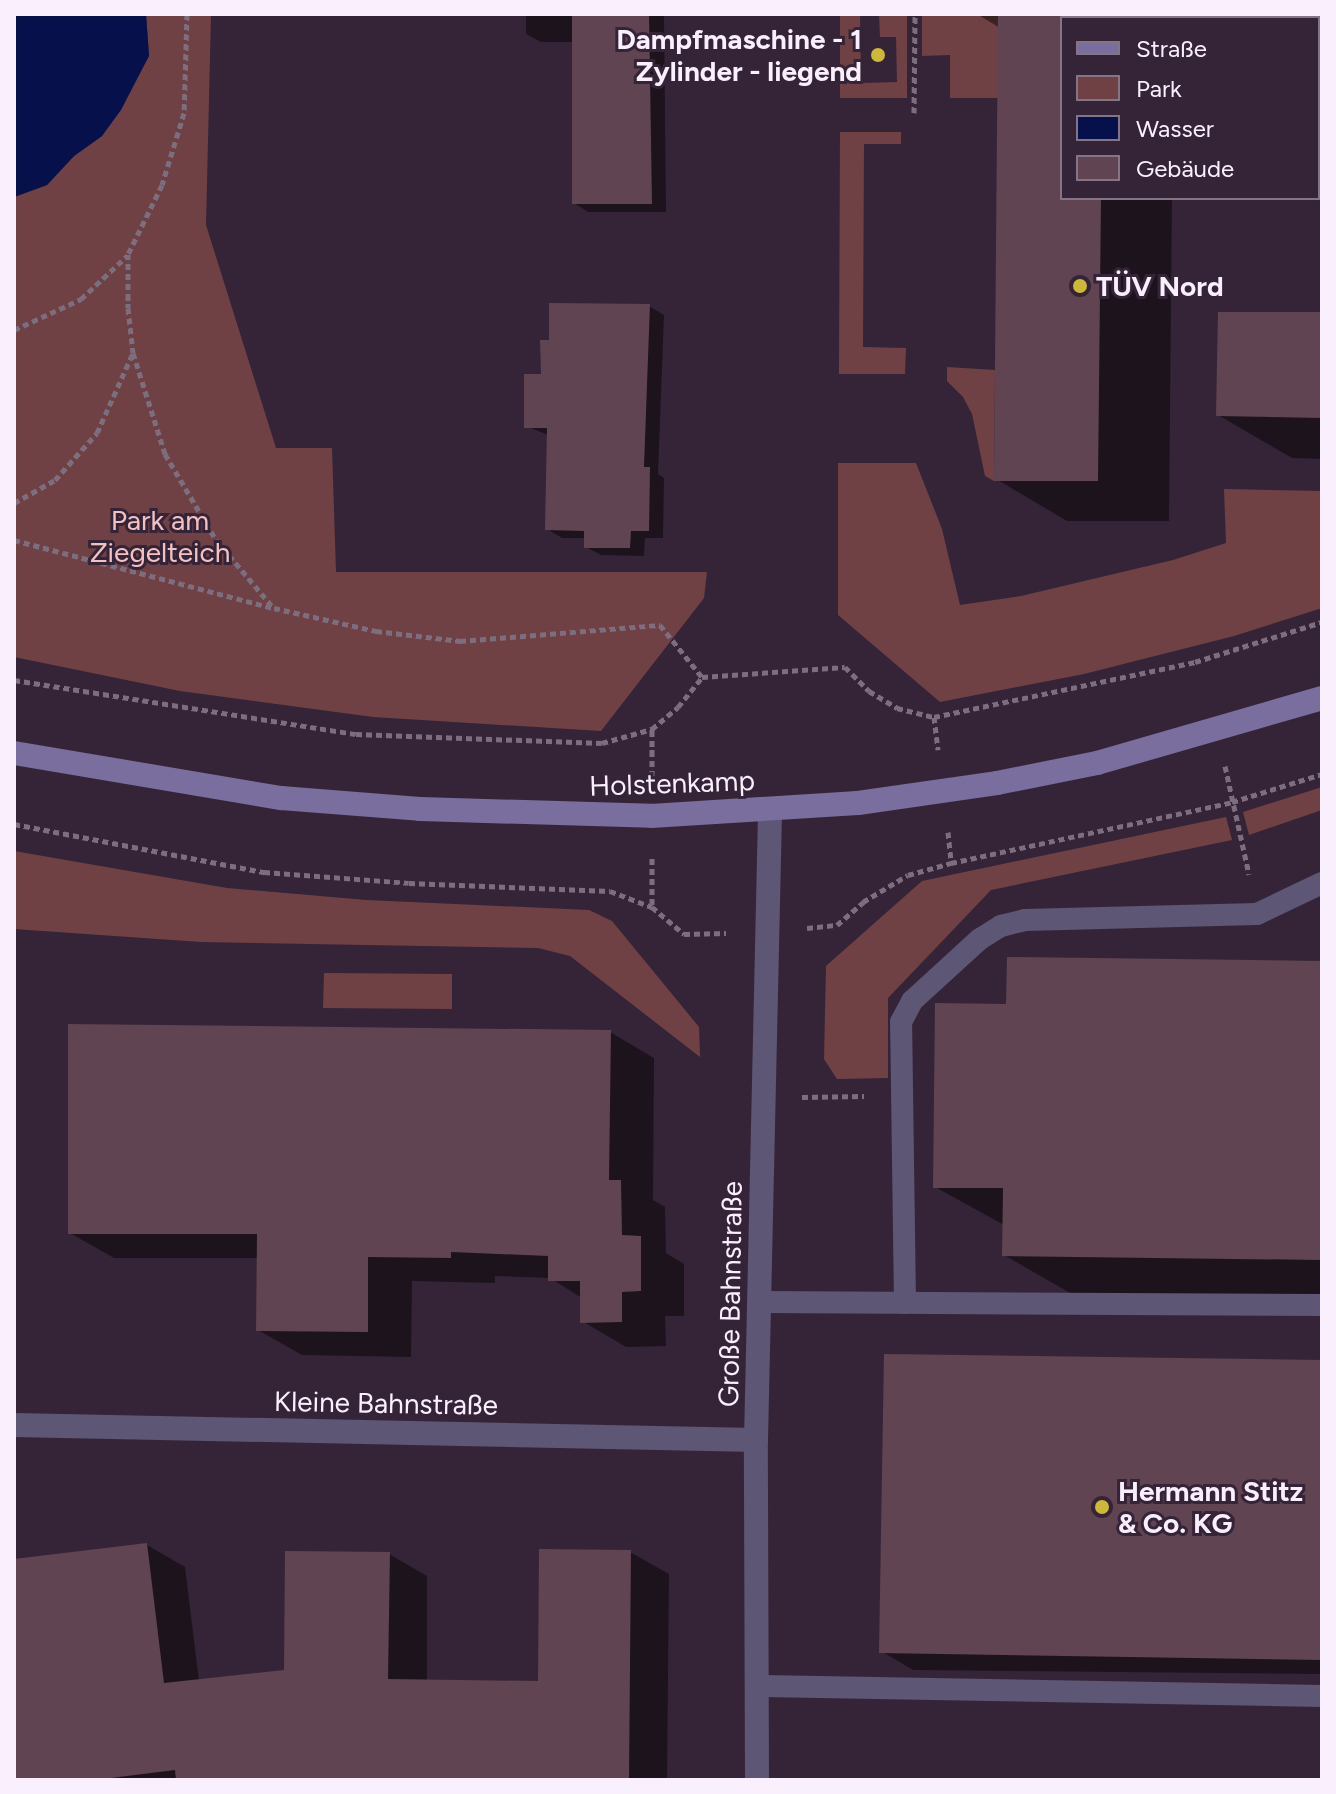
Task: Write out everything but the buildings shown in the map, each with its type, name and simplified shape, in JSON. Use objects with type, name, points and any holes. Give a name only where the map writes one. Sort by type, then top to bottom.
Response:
[{"type":"main road","name":"Holstenkamp","points":[[14,753],[281,798],[420,809],[637,816],[770,811],[858,803],[997,783],[1097,763],[1217,731],[1322,698]]},
{"type":"street","name":"Große Bahnstraße","points":[[757,1780],[756,1440],[770,811]]},
{"type":"street","name":"Kleine Bahnstraße","points":[[14,1425],[756,1440]]},
{"type":"lane","points":[[905,1303],[901,1022],[912,1001],[980,939],[1001,926],[1025,920],[1257,914],[1322,883]]},
{"type":"lane","points":[[761,1302],[1322,1305]]},
{"type":"lane","points":[[757,1686],[1322,1696]]},
{"type":"path","points":[[14,330],[81,299],[128,254],[162,185],[184,113],[187,14]]},
{"type":"path","points":[[914,113],[915,14]]},
{"type":"path","points":[[128,254],[128,308],[133,353],[165,454],[216,540],[274,608]]},
{"type":"path","points":[[14,503],[55,480],[97,433],[133,353]]},
{"type":"path","points":[[14,540],[274,608],[376,631],[460,641],[660,625],[702,677]]},
{"type":"path","points":[[14,680],[356,734],[602,743],[652,729],[678,707],[702,677],[845,667],[869,691],[897,708],[934,717],[1195,662],[1322,622]]},
{"type":"path","points":[[934,717],[936,735]]},
{"type":"path","points":[[1217,731],[1257,914]]},
{"type":"path","points":[[816,928],[837,925],[863,902],[908,875],[1232,802],[1322,774]]},
{"type":"path","points":[[14,824],[264,872],[409,883],[610,891],[652,907],[684,934],[708,933]]},
{"type":"path","points":[[950,847],[951,863]]},
{"type":"path","points":[[764,1097],[901,1096]]},
{"type":"green space","name":"Park am Ziegelteich","points":[[146,14],[211,14],[206,225],[276,448],[332,448],[336,572],[707,572],[704,598],[601,731],[373,717],[180,691],[14,657],[14,197],[47,185],[74,156],[102,136],[149,56]]},
{"type":"green space","points":[[840,14],[860,14],[861,83],[897,82],[896,37],[880,37],[879,14],[907,14],[907,98],[840,98]]},
{"type":"green space","points":[[922,14],[998,14],[998,98],[950,98],[950,55],[922,56]]},
{"type":"green space","points":[[840,132],[901,132],[901,144],[864,144],[863,347],[906,348],[905,374],[839,374]]},
{"type":"green space","points":[[947,367],[995,370],[994,481],[985,476],[972,414],[963,397],[947,381]]},
{"type":"green space","points":[[838,463],[916,463],[942,529],[960,605],[1021,596],[1173,560],[1226,543],[1224,489],[1322,491],[1322,608],[1234,636],[1084,674],[940,702],[838,615]]},
{"type":"green space","points":[[1322,787],[1322,810],[1249,835],[1243,812]]},
{"type":"green space","points":[[1226,817],[1232,840],[991,890],[888,998],[888,1078],[837,1079],[824,1059],[826,966],[922,881]]},
{"type":"green space","points":[[14,851],[227,888],[366,900],[589,910],[612,921],[699,1027],[700,1057],[570,956],[538,948],[201,942],[14,929]]},
{"type":"green space","points":[[324,973],[452,974],[452,1009],[323,1008]]},
{"type":"water","points":[[14,14],[146,14],[149,56],[121,110],[102,136],[74,156],[47,185],[14,197]]},
{"type":"place","name":"Dampfmaschine - 1 Zylinder - liegend","points":[[878,55]]},
{"type":"place","name":"TÜV Nord","points":[[1080,286]]},
{"type":"place","name":"Hermann Stitz & Co. KG","points":[[1102,1507]]}]
